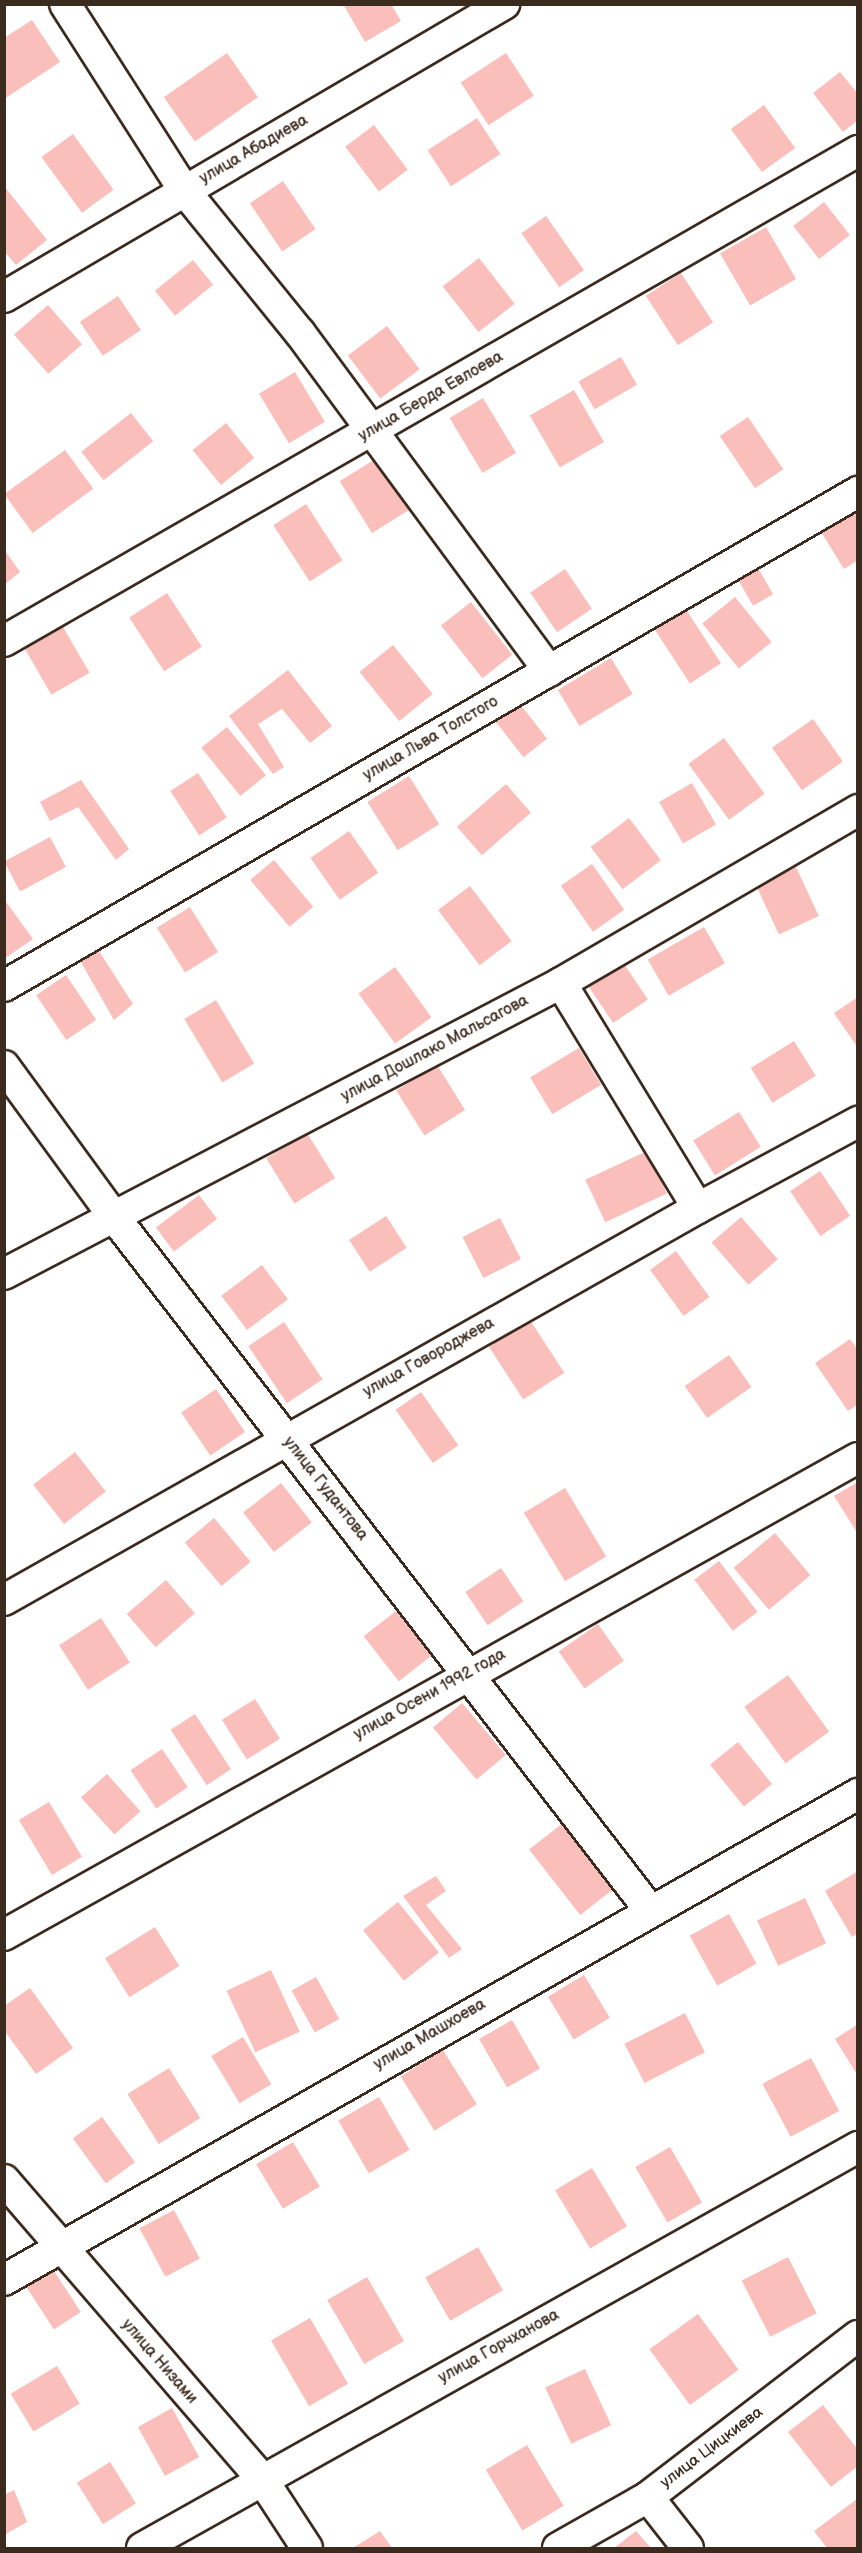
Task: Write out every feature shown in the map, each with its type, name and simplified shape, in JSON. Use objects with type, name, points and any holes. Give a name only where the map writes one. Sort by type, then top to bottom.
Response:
[{"type":"street","points":[[65,4],[184,190],[373,430],[549,671]]},
{"type":"street","name":"улица Абадиева","points":[[4,297],[504,4]]},
{"type":"street","name":"улица Берда Евлоева","points":[[4,641],[858,151]]},
{"type":"street","name":"улица Льва Толстого","points":[[4,986],[858,492]]},
{"type":"street","name":"улица Дошлако Мальсагова","points":[[4,1274],[561,983],[858,810]]},
{"type":"street","points":[[561,983],[698,1208]]},
{"type":"street","name":"улица Гудантова","points":[[4,1066],[115,1218],[649,1909]]},
{"type":"street","name":"улица Говороджева","points":[[4,1600],[287,1438],[698,1208],[858,1122]]},
{"type":"street","name":"улица Осени 1992 года","points":[[4,1935],[858,1458]]},
{"type":"street","name":"улица Машхоева","points":[[4,2280],[649,1909],[858,1794]]},
{"type":"street","name":"улица Горчханова","points":[[142,2548],[858,2147]]},
{"type":"street","name":"улица Низами","points":[[4,2180],[59,2248],[262,2479],[307,2548]]},
{"type":"street","name":"улица Цицкиева","points":[[558,2548],[648,2497],[858,2336]]},
{"type":"street","points":[[648,2497],[688,2548]]},
{"type":"building","points":[[343,4],[391,4],[401,21],[365,42]]},
{"type":"building","points":[[32,20],[60,62],[4,99],[4,38]]},
{"type":"building","points":[[227,53],[258,97],[195,141],[164,97]]},
{"type":"building","points":[[506,53],[534,96],[488,125],[461,82]]},
{"type":"building","points":[[840,72],[858,94],[858,120],[843,132],[813,93]]},
{"type":"building","points":[[764,105],[795,148],[762,172],[731,129]]},
{"type":"building","points":[[477,118],[500,154],[451,186],[428,150]]},
{"type":"building","points":[[374,125],[408,170],[379,191],[345,147]]},
{"type":"building","points":[[73,134],[114,190],[82,213],[41,157]]},
{"type":"building","points":[[283,181],[315,229],[282,251],[250,203]]},
{"type":"building","points":[[4,186],[47,240],[16,265],[4,251]]},
{"type":"building","points":[[824,202],[850,235],[819,259],[793,226]]},
{"type":"building","points":[[546,216],[584,270],[559,287],[521,233]]},
{"type":"building","points":[[766,227],[796,279],[750,305],[720,254]]},
{"type":"building","points":[[479,258],[515,304],[478,332],[443,286]]},
{"type":"building","points":[[193,260],[213,285],[175,316],[155,291]]},
{"type":"building","points":[[681,273],[713,322],[678,345],[646,296]]},
{"type":"building","points":[[118,296],[141,330],[103,356],[80,322]]},
{"type":"building","points":[[48,305],[82,344],[48,374],[14,335]]},
{"type":"building","points":[[387,326],[419,369],[380,399],[348,355]]},
{"type":"building","points":[[621,357],[637,385],[595,409],[579,382]]},
{"type":"building","points":[[295,372],[325,422],[289,443],[259,394]]},
{"type":"building","points":[[574,390],[604,442],[560,467],[530,416]]},
{"type":"building","points":[[483,398],[516,453],[483,473],[450,418]]},
{"type":"building","points":[[131,413],[153,441],[104,480],[81,452]]},
{"type":"building","points":[[748,417],[783,469],[755,488],[720,436]]},
{"type":"building","points":[[226,423],[254,458],[221,485],[193,450]]},
{"type":"building","points":[[65,450],[93,489],[33,533],[4,494]]},
{"type":"building","points":[[377,458],[409,510],[372,533],[340,481]]},
{"type":"building","points":[[306,504],[342,560],[310,581],[273,525]]},
{"type":"building","points":[[852,510],[858,518],[858,560],[844,569],[820,530]]},
{"type":"building","points":[[4,549],[20,572],[4,585]]},
{"type":"building","points":[[755,563],[773,594],[753,606],[735,574]]},
{"type":"building","points":[[565,569],[592,609],[557,632],[530,592]]},
{"type":"building","points":[[167,593],[202,647],[164,671],[129,618]]},
{"type":"building","points":[[735,597],[772,642],[739,669],[702,623]]},
{"type":"building","points":[[471,602],[512,655],[482,678],[441,625]]},
{"type":"building","points":[[685,608],[721,663],[690,684],[654,628]]},
{"type":"building","points":[[59,620],[90,673],[51,695],[21,642]]},
{"type":"building","points":[[393,645],[433,694],[399,721],[360,672]]},
{"type":"building","points":[[611,658],[633,694],[579,726],[558,690]]},
{"type":"building","points":[[288,670],[332,726],[310,743],[282,709],[258,724],[284,767],[273,774],[229,716]]},
{"type":"building","points":[[520,704],[547,739],[523,757],[496,722]]},
{"type":"building","points":[[813,719],[843,762],[802,790],[772,748]]},
{"type":"building","points":[[227,727],[266,775],[240,796],[201,748]]},
{"type":"building","points":[[724,738],[765,794],[729,820],[688,764]]},
{"type":"building","points":[[198,773],[227,817],[199,835],[170,791]]},
{"type":"building","points":[[409,776],[439,824],[398,850],[367,802]]},
{"type":"building","points":[[81,780],[129,849],[116,860],[78,807],[50,821],[40,802]]},
{"type":"building","points":[[692,783],[716,825],[683,844],[659,802]]},
{"type":"building","points":[[506,784],[531,813],[482,855],[457,827]]},
{"type":"building","points":[[629,818],[661,860],[623,889],[591,847]]},
{"type":"building","points":[[349,831],[378,873],[340,900],[310,858]]},
{"type":"building","points":[[50,837],[66,867],[20,891],[4,861]]},
{"type":"building","points":[[274,860],[313,907],[289,927],[250,880]]},
{"type":"building","points":[[592,864],[624,910],[593,932],[561,886]]},
{"type":"building","points":[[796,867],[819,916],[779,935],[756,886]]},
{"type":"building","points":[[470,886],[512,941],[480,965],[438,910]]},
{"type":"building","points":[[4,899],[33,939],[4,959]]},
{"type":"building","points":[[190,907],[218,952],[185,973],[157,928]]},
{"type":"building","points":[[704,927],[725,963],[669,996],[648,960]]},
{"type":"building","points":[[95,945],[133,1004],[114,1020],[78,957]]},
{"type":"building","points":[[620,958],[648,999],[613,1023],[585,981]]},
{"type":"building","points":[[395,967],[431,1017],[395,1044],[359,993]]},
{"type":"building","points":[[66,975],[96,1020],[66,1040],[36,995]]},
{"type":"building","points":[[858,997],[858,1048],[834,1013]]},
{"type":"building","points":[[216,1000],[254,1063],[222,1082],[184,1019]]},
{"type":"building","points":[[794,1041],[816,1076],[772,1103],[751,1068]]},
{"type":"building","points":[[579,1048],[601,1085],[552,1114],[530,1077]]},
{"type":"building","points":[[437,1065],[465,1110],[424,1135],[396,1090]]},
{"type":"building","points":[[739,1112],[761,1147],[715,1175],[693,1141]]},
{"type":"building","points":[[307,1133],[335,1178],[294,1203],[266,1158]]},
{"type":"building","points":[[647,1151],[667,1194],[605,1222],[585,1180]]},
{"type":"building","points":[[820,1171],[850,1216],[820,1236],[790,1191]]},
{"type":"building","points":[[199,1195],[217,1219],[174,1251],[156,1227]]},
{"type":"building","points":[[386,1216],[407,1248],[370,1272],[349,1240]]},
{"type":"building","points":[[741,1217],[778,1259],[748,1285],[712,1243]]},
{"type":"building","points":[[500,1218],[521,1259],[483,1278],[463,1237]]},
{"type":"building","points":[[676,1251],[710,1297],[684,1316],[650,1270]]},
{"type":"building","points":[[262,1265],[288,1299],[247,1330],[221,1296]]},
{"type":"building","points":[[530,1320],[564,1373],[523,1400],[489,1347]]},
{"type":"building","points":[[284,1322],[323,1379],[287,1403],[248,1346]]},
{"type":"building","points":[[850,1339],[858,1350],[858,1404],[848,1411],[815,1363]]},
{"type":"building","points":[[729,1355],[751,1387],[707,1418],[685,1386]]},
{"type":"building","points":[[216,1389],[245,1432],[210,1456],[181,1412]]},
{"type":"building","points":[[421,1392],[458,1445],[433,1463],[396,1410]]},
{"type":"building","points":[[75,1452],[106,1491],[64,1524],[33,1485]]},
{"type":"building","points":[[858,1482],[858,1534],[834,1496]]},
{"type":"building","points":[[281,1483],[312,1522],[274,1552],[243,1513]]},
{"type":"building","points":[[565,1488],[606,1557],[565,1581],[524,1513]]},
{"type":"building","points":[[214,1518],[251,1562],[222,1586],[185,1542]]},
{"type":"building","points":[[775,1533],[810,1575],[769,1610],[734,1568]]},
{"type":"building","points":[[719,1561],[758,1612],[733,1631],[694,1580]]},
{"type":"building","points":[[501,1568],[523,1601],[488,1625],[465,1592]]},
{"type":"building","points":[[166,1580],[195,1613],[156,1647],[127,1614]]},
{"type":"building","points":[[396,1611],[431,1656],[399,1681],[364,1636]]},
{"type":"building","points":[[101,1618],[130,1662],[88,1690],[59,1645]]},
{"type":"building","points":[[598,1624],[624,1661],[584,1688],[559,1652]]},
{"type":"building","points":[[788,1675],[829,1732],[785,1763],[744,1707]]},
{"type":"building","points":[[255,1699],[280,1739],[247,1760],[222,1720]]},
{"type":"building","points":[[462,1703],[506,1755],[477,1780],[433,1727]]},
{"type":"building","points":[[195,1714],[231,1769],[207,1785],[171,1730]]},
{"type":"building","points":[[738,1742],[772,1784],[744,1807],[710,1765]]},
{"type":"building","points":[[162,1749],[188,1787],[156,1808],[130,1770]]},
{"type":"building","points":[[107,1774],[140,1811],[114,1835],[81,1797]]},
{"type":"building","points":[[49,1802],[82,1857],[52,1875],[19,1820]]},
{"type":"building","points":[[563,1823],[614,1888],[580,1915],[529,1849]]},
{"type":"building","points":[[858,1871],[858,1933],[852,1937],[825,1891]]},
{"type":"building","points":[[436,1876],[446,1891],[426,1905],[462,1949],[449,1958],[403,1896]]},
{"type":"building","points":[[805,1898],[826,1943],[778,1966],[757,1920]]},
{"type":"building","points":[[398,1902],[439,1953],[404,1981],[363,1930]]},
{"type":"building","points":[[729,1914],[757,1964],[717,1986],[690,1936]]},
{"type":"building","points":[[155,1927],[179,1966],[129,1997],[105,1958]]},
{"type":"building","points":[[271,1970],[300,2032],[255,2052],[227,1991]]},
{"type":"building","points":[[584,1975],[610,2018],[574,2039],[548,1997]]},
{"type":"building","points":[[316,1977],[339,2019],[315,2033],[292,1991]]},
{"type":"building","points":[[30,1988],[73,2048],[36,2074],[4,2030],[4,2006]]},
{"type":"building","points":[[685,2013],[705,2052],[644,2083],[624,2044]]},
{"type":"building","points":[[512,2020],[540,2068],[507,2087],[479,2039]]},
{"type":"building","points":[[858,2024],[858,2076],[835,2039]]},
{"type":"building","points":[[243,2037],[271,2084],[240,2103],[211,2056]]},
{"type":"building","points":[[443,2050],[477,2104],[435,2131],[401,2076]]},
{"type":"building","points":[[811,2058],[839,2111],[791,2137],[762,2084]]},
{"type":"building","points":[[169,2068],[200,2118],[159,2144],[127,2094]]},
{"type":"building","points":[[379,2097],[410,2150],[369,2173],[338,2120]]},
{"type":"building","points":[[102,2117],[135,2162],[106,2183],[73,2138]]},
{"type":"building","points":[[293,2142],[320,2187],[283,2209],[256,2164]]},
{"type":"building","points":[[670,2147],[702,2202],[667,2222],[635,2167]]},
{"type":"building","points":[[592,2168],[627,2226],[590,2248],[555,2190]]},
{"type":"building","points":[[174,2210],[200,2259],[165,2277],[140,2228]]},
{"type":"building","points":[[478,2247],[503,2290],[450,2321],[425,2278]]},
{"type":"building","points":[[788,2257],[817,2313],[770,2337],[742,2281]]},
{"type":"building","points":[[47,2260],[81,2312],[54,2329],[20,2277]]},
{"type":"building","points":[[367,2277],[404,2341],[364,2364],[327,2300]]},
{"type":"building","points":[[698,2314],[739,2370],[690,2405],[649,2349]]},
{"type":"building","points":[[310,2318],[348,2384],[309,2406],[271,2340]]},
{"type":"building","points":[[57,2366],[80,2404],[33,2432],[11,2394]]},
{"type":"building","points":[[585,2369],[611,2425],[571,2444],[545,2388]]},
{"type":"building","points":[[823,2405],[858,2450],[858,2466],[831,2487],[788,2432]]},
{"type":"building","points":[[172,2408],[199,2457],[165,2476],[138,2427]]},
{"type":"building","points":[[527,2445],[564,2506],[522,2531],[486,2470]]},
{"type":"building","points":[[110,2462],[136,2504],[103,2524],[77,2483]]},
{"type":"building","points":[[14,2490],[27,2522],[4,2535],[4,2495]]},
{"type":"building","points":[[857,2499],[858,2548],[827,2548],[814,2531]]},
{"type":"building","points":[[380,2531],[392,2548],[353,2548]]},
{"type":"building","points":[[636,2531],[651,2548],[614,2548]]}]
